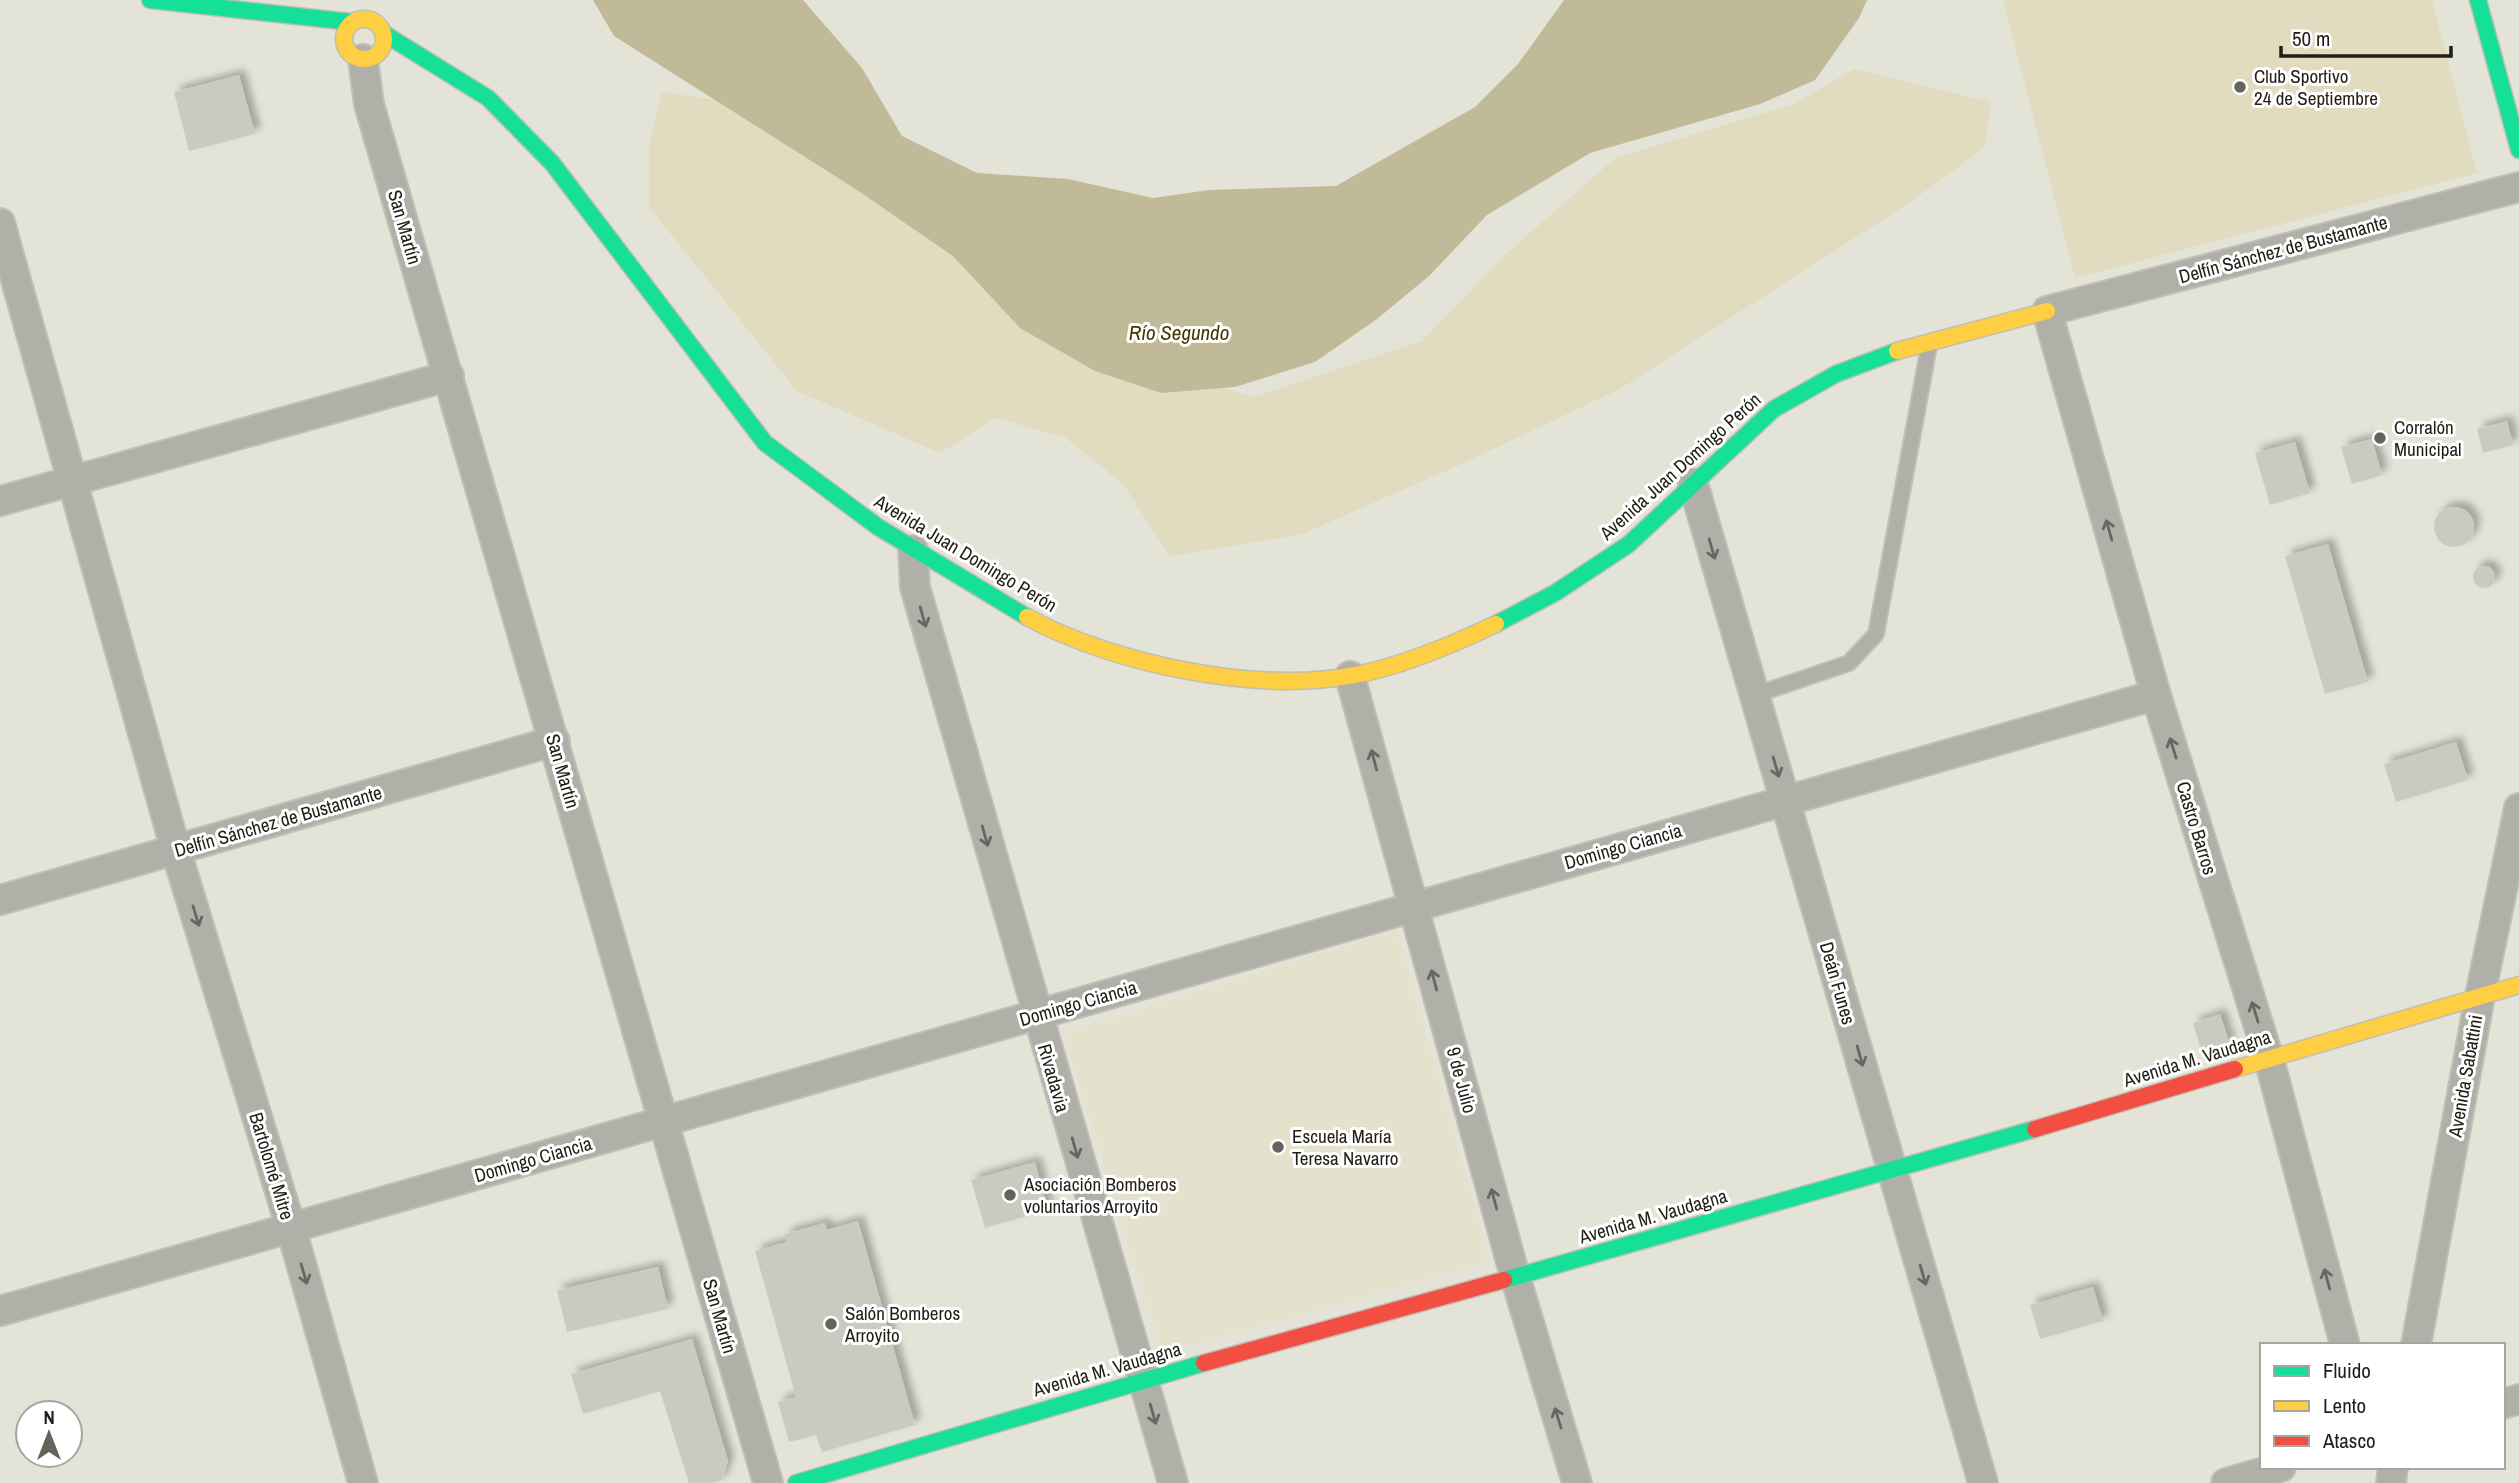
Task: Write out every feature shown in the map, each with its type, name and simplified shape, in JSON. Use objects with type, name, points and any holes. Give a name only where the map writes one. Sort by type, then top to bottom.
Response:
[{"type":"main road","points":[[150,0],[351,23],[358,19],[371,19],[383,33],[488,98]]},
{"type":"main road","points":[[2477,0],[2519,150]]},
{"type":"main road","points":[[245,11],[362,50],[488,98]]},
{"type":"main road","points":[[351,23],[362,50]]},
{"type":"main road","points":[[362,50],[383,33]]},
{"type":"main road","name":"Avenida Juan Domingo Perón","points":[[488,98],[552,163],[765,443],[805,477],[913,550],[1013,610],[1075,640],[1120,657],[1177,669],[1264,678],[1350,676],[1429,653],[1496,624],[1574,581],[1637,538],[1776,407],[1852,368],[1930,342],[2047,311]]},
{"type":"main road","name":"Avenida M. Vaudagna","points":[[796,1483],[1144,1380],[1893,1171],[2519,985]]},
{"type":"street","name":"San Martín","points":[[362,50],[369,104],[768,1483]]},
{"type":"street","name":"Delfín Sánchez de Bustamante","points":[[2047,311],[2519,187]]},
{"type":"street","name":"Bartolomé Mitre","points":[[0,223],[176,851],[291,1228],[363,1483]]},
{"type":"street","name":"Castro Barros","points":[[2047,311],[2156,695],[2269,1059],[2344,1343]]},
{"type":"street","points":[[0,501],[449,376]]},
{"type":"street","name":"Deán Funes","points":[[1693,483],[1983,1483]]},
{"type":"street","name":"Rivadavia","points":[[913,550],[915,587],[1036,1016],[1173,1483]]},
{"type":"street","name":"9 de Julio","points":[[1350,676],[1515,1276],[1577,1483]]},
{"type":"street","name":"Domingo Ciancia","points":[[0,1311],[2156,695]]},
{"type":"street","name":"Delfín Sánchez de Bustamante","points":[[0,900],[555,741]]},
{"type":"street","name":"Avenida Sabattini","points":[[2416,1343],[2480,996],[2519,808]]},
{"type":"street","points":[[2226,1483],[2274,1469]]},
{"type":"lane","points":[[1755,695],[1849,663],[1877,634],[1930,342]]},
{"type":"shaded area","name":"Club Sportivo 24 de Septiembre","points":[[2003,0],[2432,0],[2477,173],[2075,278]]},
{"type":"shaded area","points":[[1854,69],[1991,102],[1985,147],[1909,203],[1620,389],[1464,463],[1300,535],[1170,556],[1123,484],[1066,438],[996,418],[940,453],[797,391],[649,207],[649,145],[662,92],[755,105],[1120,357],[1254,397],[1422,341],[1505,255],[1615,158],[1794,104]]},
{"type":"shaded area","name":"Escuela María Teresa Navarro","points":[[1396,930],[1490,1261],[1162,1354],[1064,1033]]},
{"type":"water","name":"Río Segundo","points":[[593,0],[803,0],[862,68],[902,136],[977,173],[1068,179],[1153,198],[1209,190],[1336,186],[1475,107],[1518,64],[1564,0],[1867,0],[1859,18],[1815,80],[1760,104],[1590,153],[1487,215],[1429,276],[1377,319],[1315,362],[1235,387],[1161,393],[1095,371],[1020,328],[953,256],[854,188],[614,36]]},
{"type":"building","points":[[239,75],[255,134],[189,151],[174,92]]},
{"type":"building","points":[[2507,421],[2513,445],[2483,453],[2477,429]]},
{"type":"building","points":[[2372,439],[2382,475],[2352,484],[2341,447]]},
{"type":"building","points":[[2295,442],[2310,493],[2270,505],[2255,453]]},
{"type":"building","points":[[2454,507],[2462,508],[2468,513],[2473,519],[2473,535],[2468,541],[2462,546],[2454,547],[2446,546],[2440,541],[2435,535],[2434,527],[2435,519],[2440,513],[2446,508]]},
{"type":"building","points":[[2328,544],[2368,682],[2325,694],[2285,556]]},
{"type":"building","points":[[2484,566],[2492,569],[2495,577],[2492,585],[2484,588],[2476,585],[2473,577],[2476,569]]},
{"type":"building","points":[[2456,742],[2468,780],[2396,802],[2384,764]]},
{"type":"building","points":[[2220,1014],[2231,1048],[2203,1056],[2193,1023]]},
{"type":"building","name":"Asociación Bomberos voluntarios Arroyito","points":[[1035,1162],[1048,1210],[985,1228],[971,1180]]},
{"type":"building","name":"Salón Bomberos Arroyito","points":[[858,1221],[915,1425],[822,1452],[816,1435],[789,1442],[778,1402],[796,1397],[755,1251],[787,1242],[785,1234],[825,1223],[827,1230]]},
{"type":"building","points":[[658,1267],[668,1309],[567,1332],[557,1290]]},
{"type":"building","points":[[2093,1287],[2103,1321],[2040,1339],[2030,1305]]},
{"type":"building","points":[[692,1339],[728,1461],[722,1480],[712,1483],[689,1483],[660,1391],[583,1414],[571,1374]]},
{"type":"traffic: fast","points":[[150,0],[351,22]]},
{"type":"traffic: fast","points":[[2478,0],[2519,150]]},
{"type":"traffic: fast","points":[[383,33],[488,98],[552,163],[765,443],[878,527],[1027,617]]},
{"type":"traffic: fast","points":[[1496,624],[1555,593],[1629,544],[1774,409],[1836,374],[1897,351]]},
{"type":"traffic: fast","points":[[1504,1280],[2035,1129]]},
{"type":"traffic: fast","points":[[796,1483],[1204,1363]]},
{"type":"traffic: slow","points":[[364,19],[372,20],[378,25],[383,31],[384,39],[383,47],[378,53],[372,58],[364,59],[356,58],[350,53],[345,47],[344,39],[345,31],[350,25],[356,20],[364,19]]},
{"type":"traffic: slow","points":[[1897,351],[2047,311]]},
{"type":"traffic: slow","points":[[1027,617],[1101,649],[1143,661],[1187,671],[1274,681],[1316,680],[1373,671],[1427,654],[1496,624]]},
{"type":"traffic: slow","points":[[2235,1069],[2519,985]]},
{"type":"traffic: jam","points":[[2035,1129],[2235,1069]]},
{"type":"traffic: jam","points":[[1204,1363],[1504,1280]]},
{"type":"place","name":"Club Sportivo 24 de Septiembre","points":[[2240,87]]},
{"type":"place","name":"Corralón Municipal","points":[[2380,438]]},
{"type":"place","name":"Escuela María Teresa Navarro","points":[[1278,1147]]},
{"type":"place","name":"Asociación Bomberos voluntarios Arroyito","points":[[1010,1195]]},
{"type":"place","name":"Salón Bomberos Arroyito","points":[[831,1324]]}]
